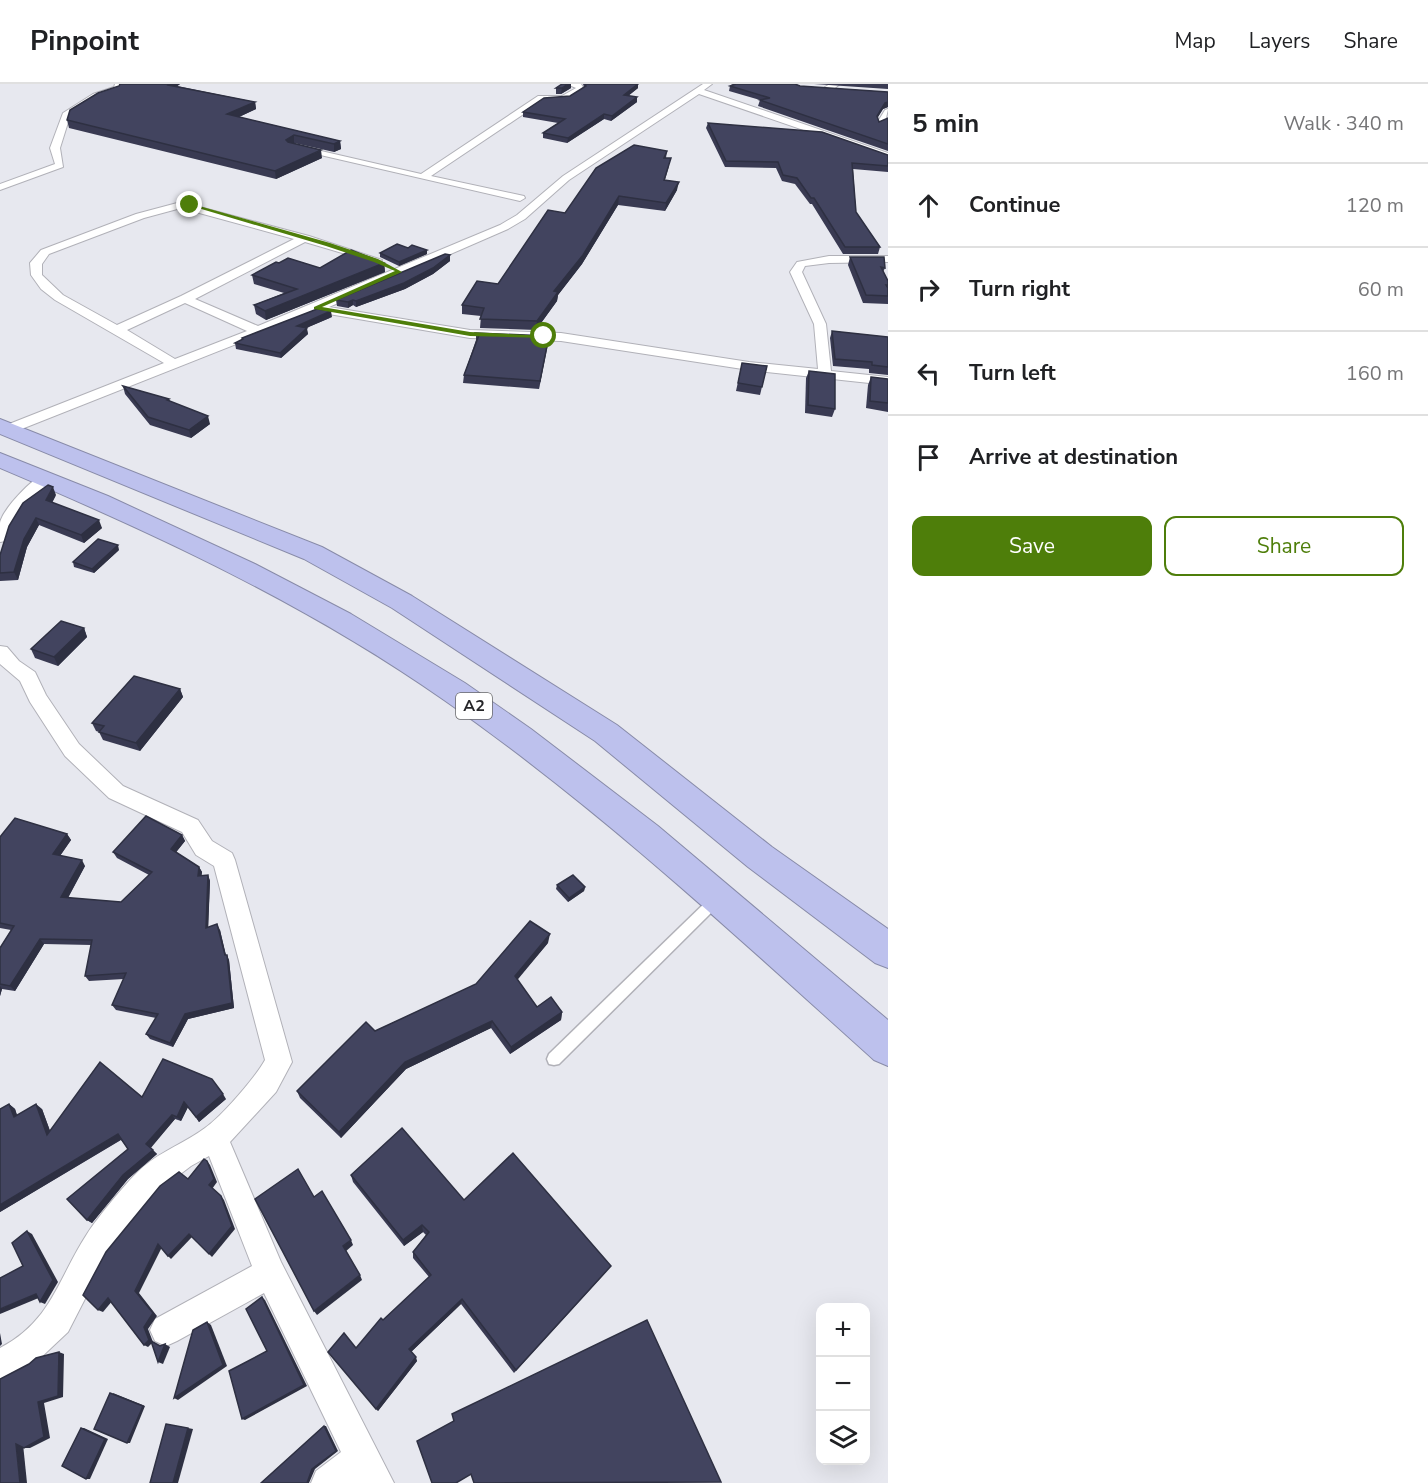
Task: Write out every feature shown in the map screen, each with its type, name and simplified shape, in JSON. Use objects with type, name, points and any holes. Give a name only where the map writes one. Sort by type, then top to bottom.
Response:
[{"type":"highway","points":[[5,428],[313,553],[402,602],[606,733],[760,857],[888,951]]},
{"type":"highway","name":"A2","points":[[0,460],[183,540],[295,596],[388,649],[498,722],[629,823],[719,898],[888,1046]]},
{"type":"street","points":[[0,187],[60,165],[55,148],[66,115],[96,96],[117,88],[120,84]]},
{"type":"street","points":[[423,177],[541,98],[564,100],[570,98],[580,89],[571,84]]},
{"type":"street","points":[[5,428],[316,308],[504,227],[521,217],[566,178],[703,87],[888,156]]},
{"type":"street","points":[[819,88],[835,87]]},
{"type":"street","points":[[880,123],[888,112]]},
{"type":"street","points":[[294,148],[520,198]]},
{"type":"street","points":[[174,363],[57,298],[38,279],[34,266],[38,257],[45,252],[140,216],[181,205],[305,238],[376,261],[399,272]]},
{"type":"street","points":[[117,330],[305,238]]},
{"type":"street","points":[[825,375],[820,324],[796,272],[799,266],[802,263],[825,260],[888,259]]},
{"type":"street","points":[[185,298],[258,331]]},
{"type":"street","points":[[316,308],[470,334],[561,337],[739,364],[888,381]]},
{"type":"street","points":[[0,537],[8,518],[20,501],[45,479]]},
{"type":"street","points":[[0,652],[12,666],[28,677],[37,697],[72,750],[116,792],[190,826],[204,848],[224,860],[279,1062],[267,1083],[215,1138],[181,1156],[152,1178],[98,1244],[57,1322],[24,1353],[0,1365]]},
{"type":"street","points":[[215,1138],[270,1273],[369,1470],[328,1483]]},
{"type":"street","points":[[166,1330],[270,1273]]},
{"type":"lane","points":[[554,1059],[719,898]]},
{"type":"building","points":[[120,84],[169,84],[255,102],[227,114],[340,141],[334,144],[294,135],[286,140],[321,150],[275,171],[67,120],[70,110],[98,93]]},
{"type":"building","points":[[562,84],[568,84],[562,88],[556,88]]},
{"type":"building","points":[[585,84],[638,84],[624,95],[637,97],[612,116],[604,114],[568,138],[543,133],[565,119],[523,112],[544,98],[570,96],[586,86]]},
{"type":"building","points":[[736,84],[795,84],[888,92],[888,102],[877,116],[879,122],[888,118],[888,144],[760,100],[770,98],[730,86]]},
{"type":"building","points":[[708,123],[822,132],[888,155],[888,166],[852,163],[856,212],[880,247],[845,247],[814,198],[811,198],[797,178],[783,175],[778,162],[726,161]]},
{"type":"building","points":[[634,145],[667,151],[664,158],[671,158],[664,180],[679,182],[666,203],[619,196],[583,255],[554,291],[558,292],[537,321],[480,319],[484,308],[462,305],[477,281],[498,284],[548,210],[565,213],[596,168]]},
{"type":"building","points":[[397,244],[408,248],[412,245],[427,250],[399,262],[380,253]]},
{"type":"building","points":[[351,250],[384,263],[265,311],[254,305],[297,289],[252,275],[288,258],[320,268]]},
{"type":"building","points":[[445,254],[450,255],[433,268],[404,283],[356,301],[336,300]]},
{"type":"building","points":[[850,257],[884,257],[885,268],[881,267],[888,281],[886,285],[888,296],[866,295]]},
{"type":"building","points":[[317,309],[331,311],[297,326],[307,328],[280,353],[235,343],[242,338]]},
{"type":"building","points":[[832,331],[888,337],[888,367],[872,365],[872,362],[835,359]]},
{"type":"building","points":[[476,333],[549,336],[540,381],[464,375],[479,335]]},
{"type":"building","points":[[742,363],[767,366],[762,387],[738,383]]},
{"type":"building","points":[[809,371],[835,374],[835,409],[808,405]]},
{"type":"building","points":[[871,377],[888,379],[888,403],[870,401]]},
{"type":"building","points":[[123,386],[169,399],[167,400],[208,416],[189,430],[148,417]]},
{"type":"building","points":[[48,485],[53,487],[46,500],[99,520],[81,535],[36,518],[24,539],[14,572],[0,573],[0,555],[9,526],[23,503]]},
{"type":"building","points":[[98,539],[118,545],[92,569],[73,562]]},
{"type":"building","points":[[61,621],[84,628],[54,657],[31,649]]},
{"type":"building","points":[[134,676],[180,689],[136,743],[99,732],[104,726],[92,723]]},
{"type":"building","points":[[146,816],[182,835],[171,849],[199,867],[198,876],[208,875],[206,928],[217,924],[225,955],[227,955],[232,1003],[185,1014],[170,1043],[146,1034],[158,1014],[112,1005],[126,973],[85,976],[92,940],[40,939],[10,986],[0,984],[0,948],[14,926],[0,923],[0,837],[15,818],[67,834],[53,854],[82,860],[61,897],[121,902],[152,872],[113,852]]},
{"type":"building","points":[[573,875],[585,887],[569,898],[557,885]]},
{"type":"building","points":[[530,921],[550,934],[515,976],[537,1007],[551,997],[562,1012],[511,1047],[492,1021],[405,1062],[339,1132],[297,1091],[366,1022],[375,1031],[476,984]]},
{"type":"building","points":[[163,1059],[212,1079],[223,1094],[196,1117],[184,1102],[177,1117],[172,1115],[146,1144],[153,1150],[123,1175],[87,1220],[67,1199],[128,1149],[118,1134],[0,1205],[0,1109],[9,1104],[14,1117],[36,1104],[47,1135],[100,1062],[142,1097]]},
{"type":"building","points":[[402,1128],[464,1200],[513,1153],[611,1266],[516,1370],[462,1299],[409,1349],[416,1357],[376,1409],[328,1352],[344,1333],[356,1348],[381,1318],[383,1320],[431,1275],[413,1252],[429,1232],[422,1225],[403,1240],[351,1175]]},
{"type":"building","points":[[204,1159],[214,1179],[209,1185],[221,1196],[232,1226],[209,1254],[189,1234],[168,1256],[158,1244],[135,1291],[153,1313],[144,1327],[149,1340],[144,1345],[108,1298],[98,1310],[83,1295],[106,1252],[160,1186],[179,1172],[188,1179]]},
{"type":"building","points":[[298,1169],[314,1197],[322,1191],[351,1240],[343,1246],[360,1275],[314,1311],[255,1199]]},
{"type":"building","points":[[27,1231],[53,1280],[40,1302],[36,1294],[0,1309],[0,1278],[23,1266],[12,1243]]},
{"type":"building","points":[[262,1297],[304,1385],[242,1419],[229,1371],[267,1351],[246,1309]]},
{"type":"building","points":[[647,1320],[721,1482],[474,1483],[471,1474],[456,1483],[432,1483],[417,1441],[454,1421],[452,1414]]},
{"type":"building","points":[[207,1322],[223,1365],[174,1398],[193,1330]]},
{"type":"building","points":[[151,1341],[160,1346],[165,1344],[158,1362]]},
{"type":"building","points":[[59,1352],[58,1396],[38,1402],[44,1437],[24,1448],[16,1444],[20,1483],[0,1483],[0,1379],[36,1358]]},
{"type":"building","points":[[110,1393],[143,1406],[127,1443],[94,1429]]},
{"type":"building","points":[[166,1424],[188,1428],[173,1483],[150,1483]]},
{"type":"building","points":[[324,1426],[336,1451],[312,1469],[307,1483],[261,1483]]},
{"type":"building","points":[[81,1428],[105,1439],[86,1479],[62,1466]]},
{"type":"route","points":[[190,205],[328,244],[399,272],[316,308],[470,334],[544,336]]}]
